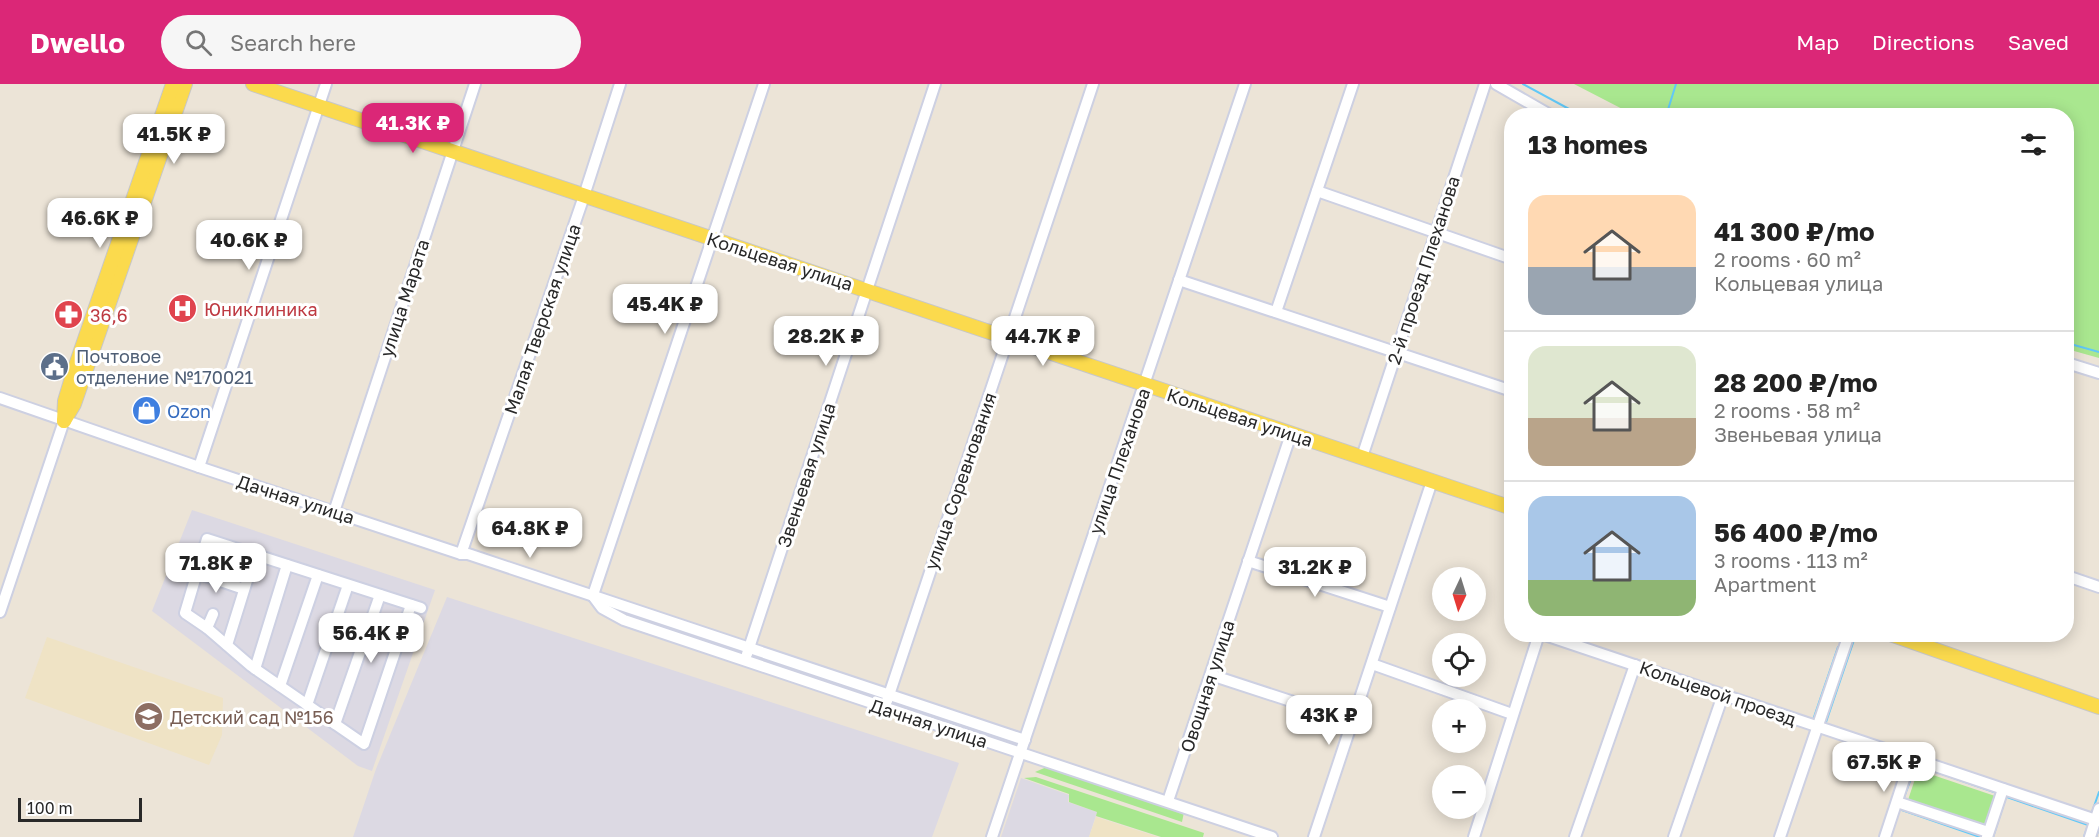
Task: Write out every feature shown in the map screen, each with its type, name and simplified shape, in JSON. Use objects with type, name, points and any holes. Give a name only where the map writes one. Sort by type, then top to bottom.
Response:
[{"type":"main road","points":[[64,421],[65,401],[74,371],[173,84]]},
{"type":"main road","points":[[64,421],[75,404],[184,84]]},
{"type":"main road","name":"Кольцевая улица","points":[[252,84],[1504,505]]},
{"type":"main road","points":[[1913,642],[2099,707]]},
{"type":"street","points":[[199,467],[327,84]]},
{"type":"street","name":"улица Марата","points":[[334,512],[475,84]]},
{"type":"street","name":"Малая Тверская улица","points":[[461,554],[620,84]]},
{"type":"street","points":[[593,595],[764,84]]},
{"type":"street","name":"Звеньевая улица","points":[[745,660],[935,84]]},
{"type":"street","name":"улица Соревнования","points":[[884,708],[1094,84]]},
{"type":"street","name":"улица Плеханова","points":[[992,837],[1245,84]]},
{"type":"street","points":[[1276,312],[1353,84]]},
{"type":"street","name":"2-й проезд Плеханова","points":[[1362,457],[1485,84]]},
{"type":"street","points":[[1496,84],[1538,108]]},
{"type":"street","points":[[1317,191],[1504,256]]},
{"type":"street","points":[[1179,280],[1504,388]]},
{"type":"street","points":[[2074,365],[2099,373]]},
{"type":"street","name":"Дачная улица","points":[[0,398],[199,467],[593,595],[1025,740]]},
{"type":"street","points":[[0,612],[64,421]]},
{"type":"street","name":"Овощная улица","points":[[1168,801],[1291,434]]},
{"type":"street","points":[[1314,837],[1432,481]]},
{"type":"street","points":[[207,539],[287,565],[416,606],[364,744],[255,669],[207,628],[185,613],[207,539]]},
{"type":"street","points":[[227,645],[255,555]]},
{"type":"street","points":[[1248,561],[1390,607]]},
{"type":"street","points":[[255,669],[287,565]]},
{"type":"street","points":[[197,573],[244,589]]},
{"type":"street","points":[[280,686],[318,575]]},
{"type":"street","points":[[2074,578],[2099,587]]},
{"type":"street","points":[[308,705],[348,585]]},
{"type":"street","points":[[335,724],[380,595]]},
{"type":"street","name":"Дачная улица","points":[[593,595],[602,608],[624,620],[1272,837]]},
{"type":"street","points":[[207,628],[213,614]]},
{"type":"street","points":[[1474,837],[1512,714],[1538,642]]},
{"type":"street","name":"Кольцевой проезд","points":[[1565,642],[2003,789],[2098,817]]},
{"type":"street","points":[[1780,837],[1846,642]]},
{"type":"street","points":[[1372,664],[1512,714]]},
{"type":"street","points":[[1575,837],[1635,665]]},
{"type":"street","points":[[1210,675],[1352,720]]},
{"type":"street","points":[[1674,837],[1723,695]]},
{"type":"street","points":[[1885,837],[1911,758]]},
{"type":"street","points":[[1896,802],[1988,835],[2003,789]]},
{"type":"street","points":[[2090,837],[2098,817]]},
{"type":"shaded area","points":[[192,510],[435,590],[372,771],[358,766],[152,611]]},
{"type":"shaded area","points":[[447,597],[959,763],[932,837],[353,837],[376,769]]},
{"type":"shaded area","name":"Детский сад №156","points":[[47,637],[223,698],[222,735],[209,765],[25,698]]},
{"type":"shaded area","points":[[1021,778],[1069,795],[1068,802],[1097,812],[1089,837],[1001,837]]},
{"type":"shaded area","points":[[1096,817],[1158,837],[1089,837]]},
{"type":"green space","points":[[1574,84],[2099,84],[2099,358],[2074,351],[2074,108],[1620,108]]},
{"type":"green space","points":[[1049,766],[1184,812],[1182,822],[1035,772]]},
{"type":"green space","points":[[1918,770],[1995,796],[1985,826],[1908,800]]},
{"type":"green space","points":[[1036,777],[1204,833],[1203,837],[1161,837],[1096,816],[1097,812],[1069,802],[1069,794],[1024,778]]},
{"type":"waterway","points":[[1523,84],[1567,108]]},
{"type":"waterway","points":[[1668,108],[1676,84]]},
{"type":"waterway","points":[[2074,345],[2099,352]]},
{"type":"waterway","points":[[1825,725],[1853,642]]},
{"type":"waterway","points":[[1813,720],[1838,647]]},
{"type":"waterway","points":[[1903,800],[1916,765],[1997,793]]},
{"type":"waterway","points":[[2091,815],[2099,792]]},
{"type":"waterway","points":[[2004,796],[2088,825],[2084,837]]},
{"type":"waterway","points":[[1993,837],[2006,797]]},
{"type":"waterway","points":[[1899,809],[1980,837]]},
{"type":"waterway","points":[[2096,837],[2099,828]]},
{"type":"place","name":"Юниклиника","points":[[183,309]]},
{"type":"place","name":"36,6","points":[[69,315]]},
{"type":"place","name":"Почтовое отделение №170021","points":[[55,366]]},
{"type":"place","name":"Ozon","points":[[146,411]]},
{"type":"place","name":"Детский сад №156","points":[[149,717]]}]
